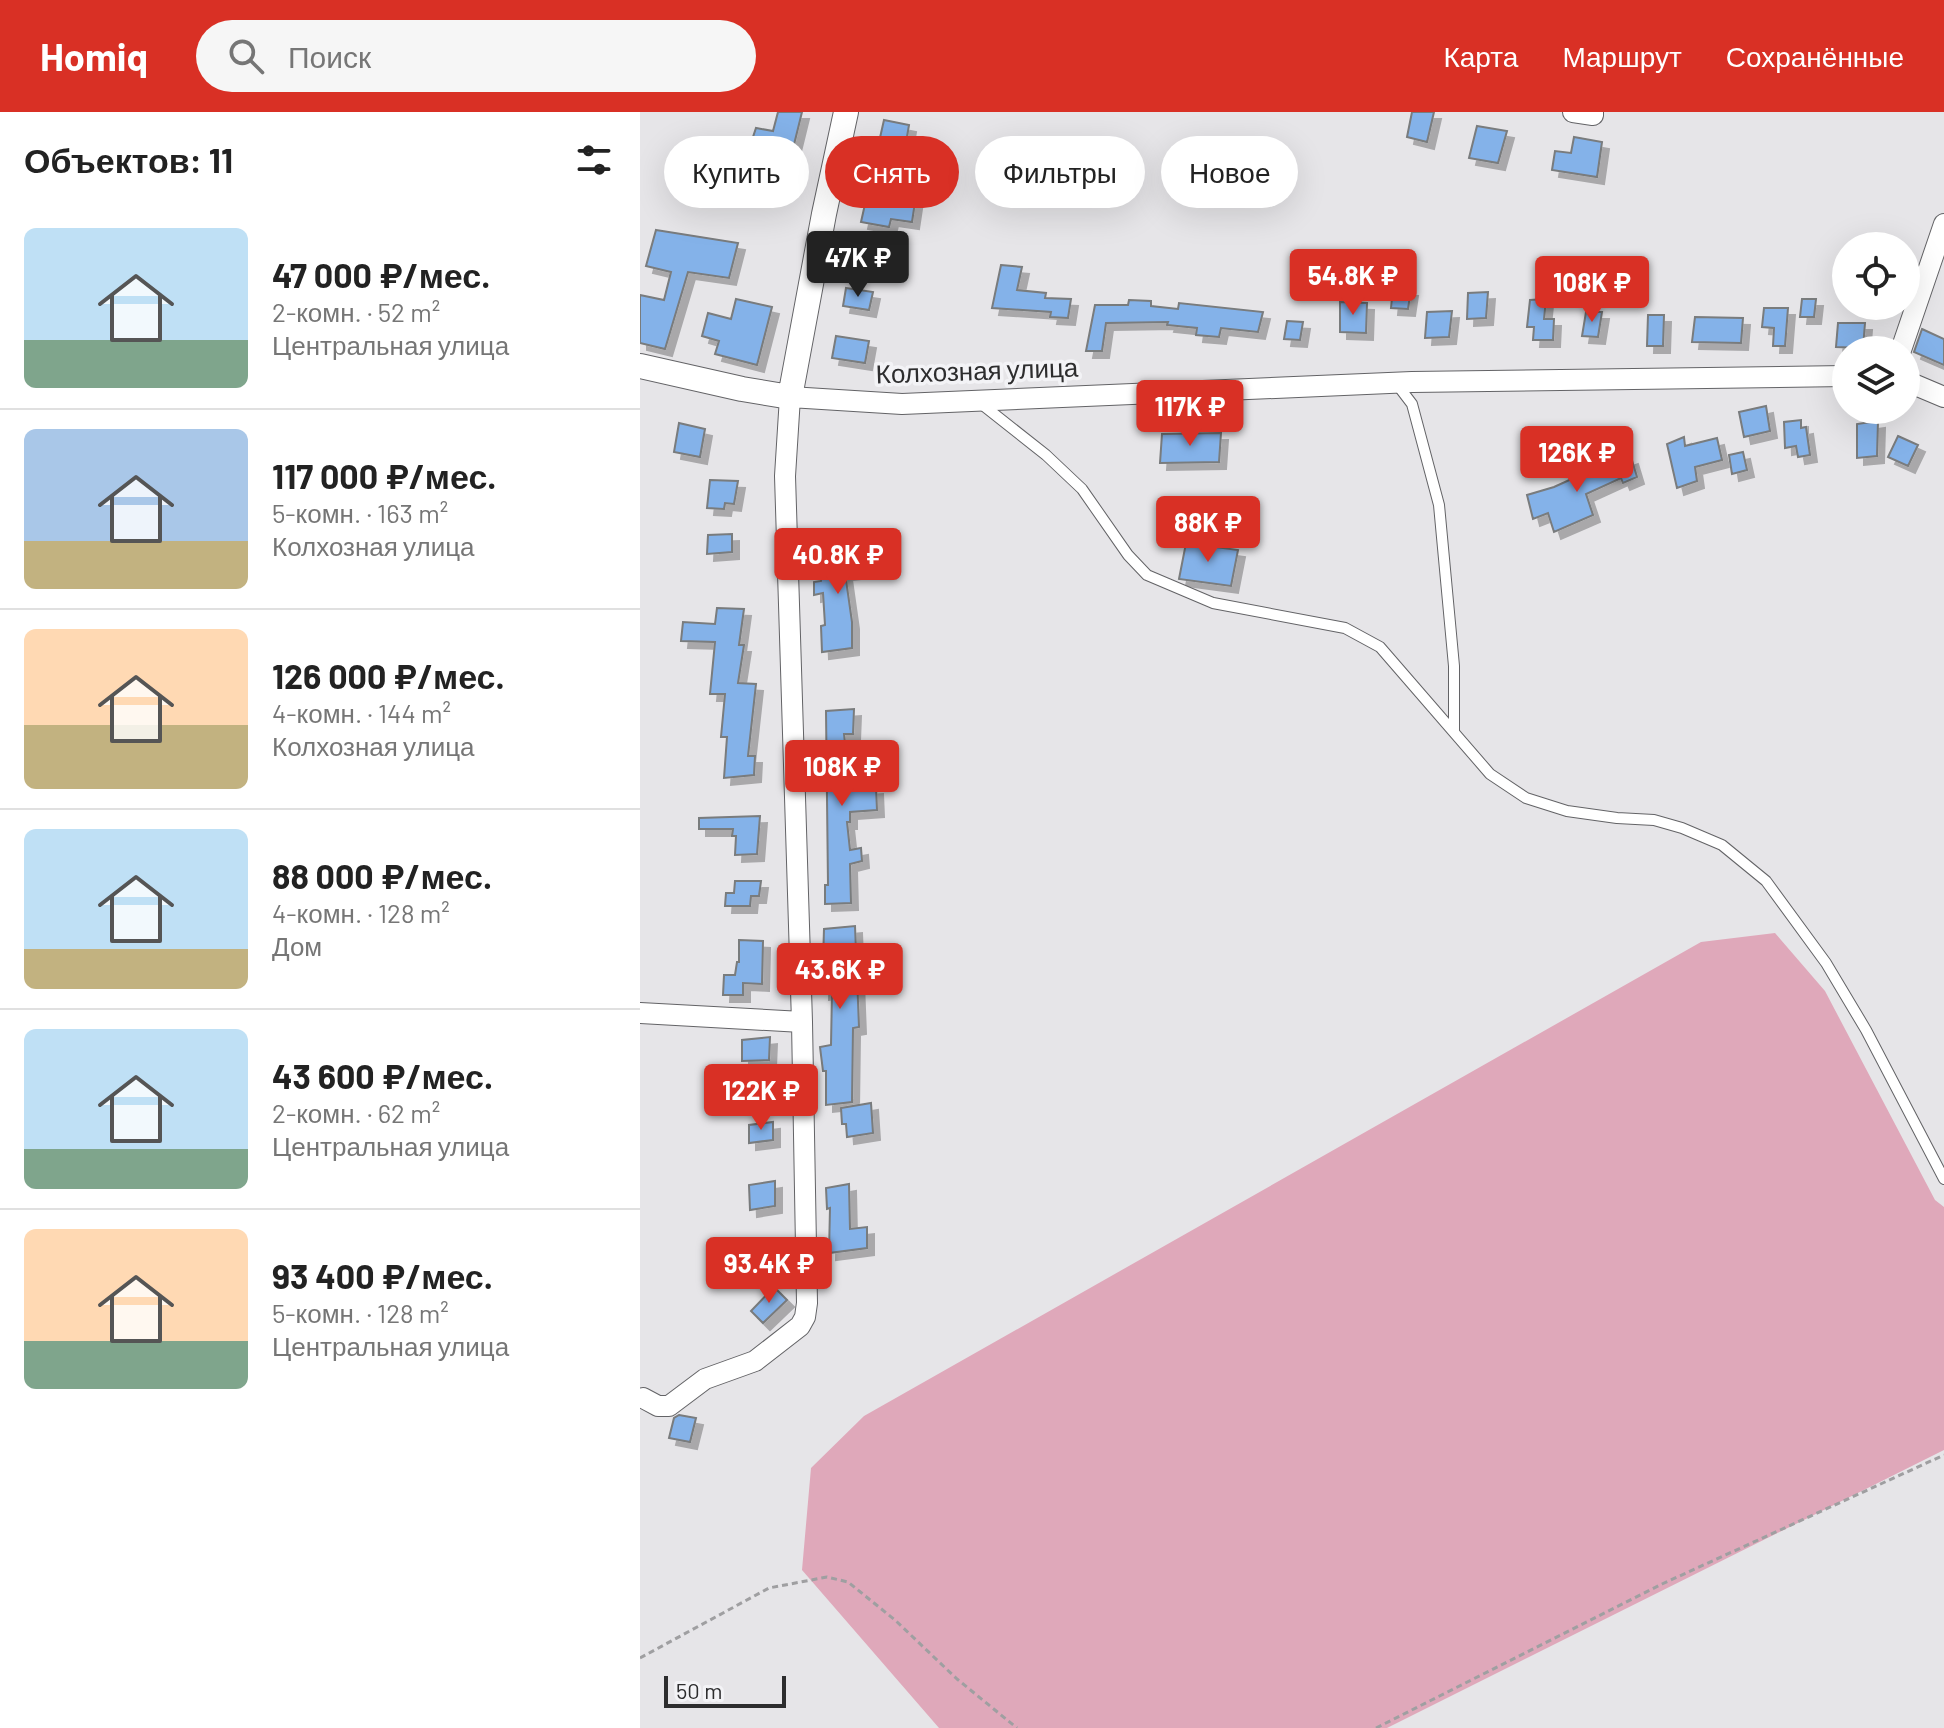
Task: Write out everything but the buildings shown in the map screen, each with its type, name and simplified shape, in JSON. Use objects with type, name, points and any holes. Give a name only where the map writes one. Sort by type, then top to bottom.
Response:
[{"type":"street","points":[[643,1398],[658,1406],[669,1406],[705,1379],[755,1361],[793,1333],[805,1317],[802,1022],[785,476],[790,397],[846,112]]},
{"type":"street","points":[[1906,336],[1944,224]]},
{"type":"street","name":"Колхозная улица","points":[[640,366],[790,397],[902,404],[1396,383],[1832,376]]},
{"type":"street","points":[[1920,387],[1944,397]]},
{"type":"street","points":[[640,1013],[802,1022]]},
{"type":"lane","points":[[1396,383],[1412,404],[1439,505],[1454,666],[1454,730]]},
{"type":"lane","points":[[977,401],[1046,455],[1082,489],[1128,555],[1147,575],[1213,603],[1345,628],[1380,647],[1490,774],[1526,798],[1567,811],[1654,820],[1722,845],[1766,881],[1826,963],[1866,1030],[1944,1179]]},
{"type":"path","points":[[1376,1728],[1662,1584],[1944,1455]]},
{"type":"path","points":[[640,1658],[769,1588],[827,1577],[848,1582],[1017,1728]]},
{"type":"shaded area","points":[[1775,933],[1825,991],[1935,1200],[1944,1207],[1944,1450],[1387,1728],[939,1728],[802,1570],[811,1468],[864,1416],[1701,942]]}]
